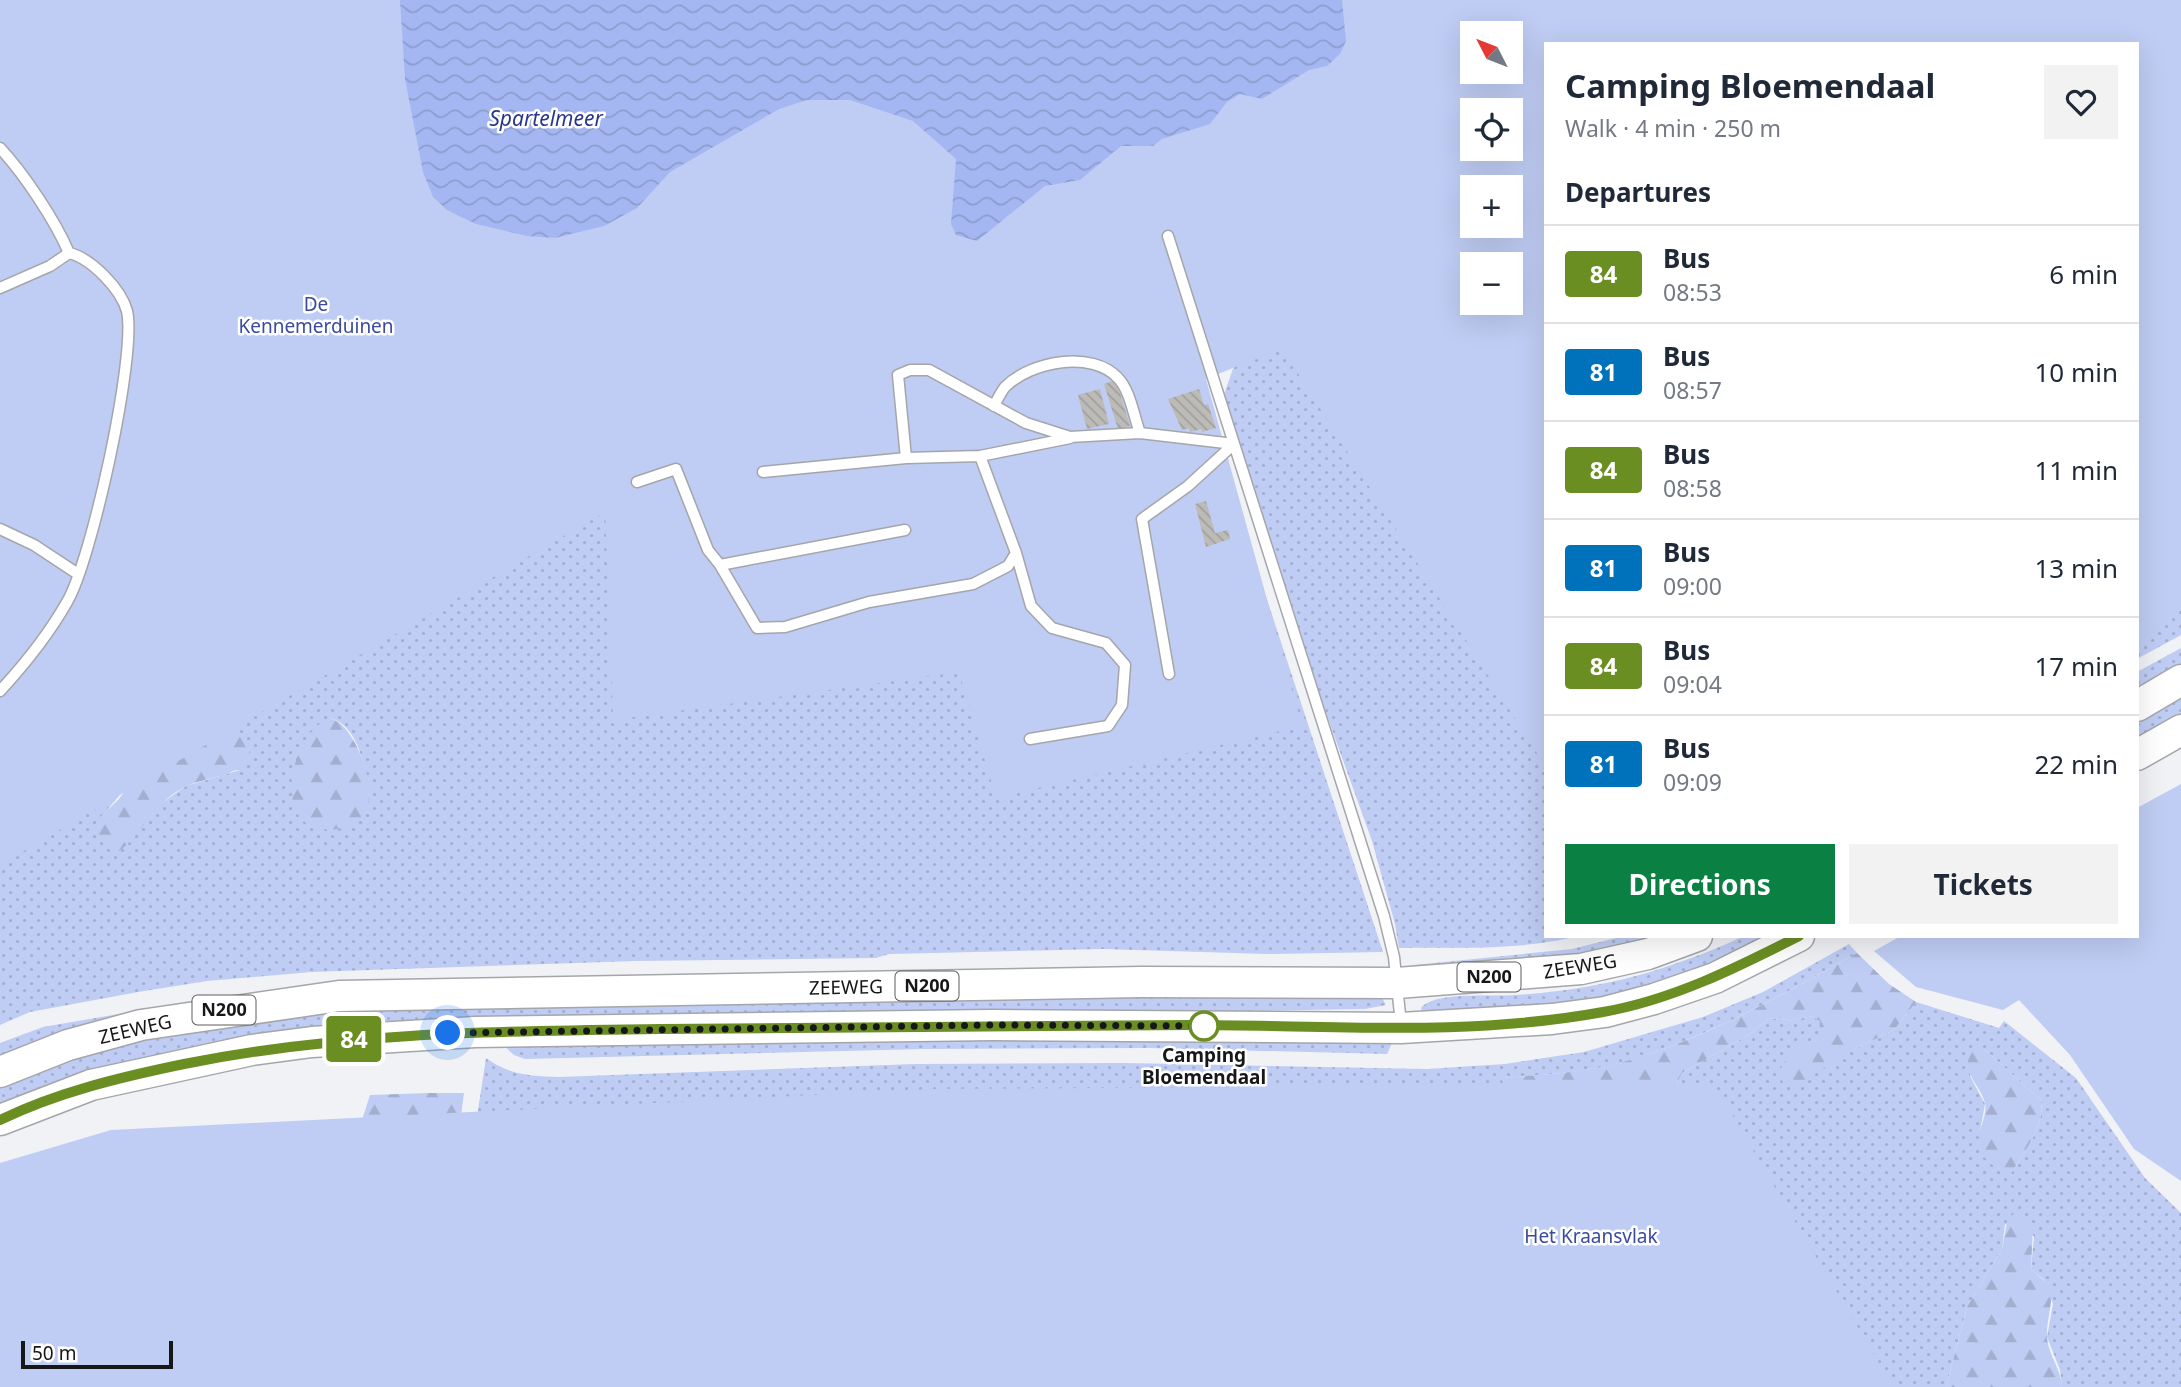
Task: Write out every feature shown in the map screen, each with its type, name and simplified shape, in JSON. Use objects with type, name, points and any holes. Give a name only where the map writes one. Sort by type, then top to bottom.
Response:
[{"type":"main road","points":[[2139,705],[2181,680]]},
{"type":"main road","points":[[2139,754],[2181,730]]},
{"type":"main road","name":"ZEEWEG","points":[[0,1072],[68,1045],[141,1025],[340,996],[1141,982],[1397,983],[1581,969],[1648,954],[1692,938]]},
{"type":"main road","name":"ZEEWEG","points":[[0,1120],[91,1085],[253,1050],[312,1042],[475,1032],[992,1025],[1460,1027],[1605,1012],[1715,978],[1795,938]]},
{"type":"lane","points":[[0,148],[16,166],[69,253],[84,257],[109,281],[127,311],[126,366],[109,457],[78,574],[68,601],[0,691]]},
{"type":"lane","points":[[1168,236],[1380,903],[1394,957],[1401,1028]]},
{"type":"lane","points":[[0,288],[50,267],[69,253]]},
{"type":"lane","points":[[994,405],[1004,388],[1035,370],[1069,362],[1097,363],[1122,381],[1140,433]]},
{"type":"lane","points":[[906,458],[898,375],[910,370],[929,370],[1026,423],[1070,438]]},
{"type":"lane","points":[[763,471],[906,458],[980,456],[1070,438],[1140,433],[1234,443]]},
{"type":"lane","points":[[1169,674],[1142,519],[1188,486],[1234,443]]},
{"type":"lane","points":[[980,456],[1016,553],[1031,606],[1052,628],[1107,643],[1125,665],[1122,705],[1108,726],[1030,739]]},
{"type":"lane","points":[[637,482],[676,469],[708,550],[720,565],[757,628],[785,627],[869,602],[973,584],[1008,566],[1016,553]]},
{"type":"lane","points":[[0,529],[34,544],[78,574]]},
{"type":"lane","points":[[720,565],[905,530]]},
{"type":"green space","name":"De Kennemerduinen","points":[[0,0],[2181,0],[2181,608],[2139,642],[2139,42],[1544,42],[1544,764],[1282,348],[1206,379],[1302,726],[996,798],[959,672],[613,720],[605,512],[0,865]]},
{"type":"green space","points":[[2181,0],[2181,635],[2139,658],[2139,42],[1544,42],[1544,938],[1569,938],[1511,946],[1399,948],[1372,841],[1218,412],[1237,357],[1148,198],[1247,539],[1383,952],[1268,954],[1103,949],[889,954],[876,958],[634,961],[311,972],[207,981],[138,992],[30,1012],[0,1025],[0,772],[1342,14]],"holes":[[[329,718],[347,728],[353,737],[362,758],[369,790]],[[240,770],[186,786],[162,803],[120,851],[107,810],[135,777]]]},
{"type":"green space","points":[[2181,648],[2181,668],[2139,691],[2139,671]]},
{"type":"green space","points":[[2181,695],[2181,717],[2139,740],[2139,717]]},
{"type":"green space","points":[[329,718],[347,730],[354,741],[365,768],[369,795],[368,805],[356,822],[335,829],[313,827],[304,821],[297,813],[292,788],[296,759],[302,746],[310,734]]},
{"type":"green space","points":[[230,720],[248,746],[250,756],[238,769],[176,792],[120,851],[105,844],[98,832],[96,821],[119,799],[135,777]]},
{"type":"green space","points":[[2181,784],[2181,1181],[2134,1149],[2070,1055],[2019,1000],[2003,1010],[1916,987],[1874,951],[1897,938],[2139,938],[2139,807]]},
{"type":"green space","points":[[1616,938],[1675,938],[1629,952],[1438,967],[1414,965],[1572,949]]},
{"type":"green space","points":[[1739,938],[1780,938],[1615,1004],[1423,1014],[1421,1008],[1438,999],[1451,997],[1576,989],[1661,969]]},
{"type":"green space","name":"Het Kraansvlak","points":[[1849,944],[1857,953],[1744,1014],[1655,1052],[1594,1069],[1501,1078],[1671,1095],[1682,1073],[1750,1034],[1768,1019],[1782,1018],[1788,1021],[1813,1016],[1820,1022],[1820,1034],[1808,1044],[1853,1050],[1894,1030],[1916,1002],[1999,1028],[2004,1021],[2076,1078],[2145,1178],[2181,1213],[2181,1387],[2062,1387],[2060,1370],[2047,1337],[2053,1304],[2044,1280],[2031,1269],[2034,1236],[2005,1224],[2002,1249],[1967,1307],[1946,1387],[266,1387],[473,1143],[486,1058],[512,1071],[559,1077],[916,1064],[1125,1063],[1427,1069],[1505,1064],[1584,1052],[1703,1017],[1763,992]],"holes":[[[1984,1049],[2041,1100],[2040,1120],[2036,1130],[2010,1175],[1980,1131],[1985,1104],[1970,1076]]]},
{"type":"green space","points":[[1857,953],[1889,984],[1916,1002],[1894,1030],[1853,1050],[1797,1085],[1784,1083],[1777,1075],[1793,1047],[1808,1044],[1819,1034],[1820,1022],[1813,1016],[1788,1021],[1782,1018],[1768,1019],[1750,1034],[1682,1073],[1671,1095],[1508,1089],[1500,1078],[1593,1069],[1654,1052],[1743,1015]]},
{"type":"green space","points":[[1140,991],[1382,998],[1386,1005],[1365,1009],[454,1023],[0,1110],[0,1084],[66,1059],[168,1035],[309,1016],[451,1004]]},
{"type":"green space","points":[[142,1010],[0,1061],[0,1043],[43,1027]]},
{"type":"green space","points":[[747,1033],[1393,1041],[1387,1054],[1147,1048],[925,1049],[525,1059],[514,1055],[503,1045]]},
{"type":"green space","points":[[1984,1049],[2041,1100],[2040,1120],[2036,1130],[2010,1175],[1995,1167],[1980,1151],[1979,1135],[1985,1103],[1968,1064],[1974,1050]]},
{"type":"green space","name":"Het Kraansvlak","points":[[1714,1084],[1893,1387],[0,1387],[0,1163],[111,1130],[934,1089]]},
{"type":"green space","points":[[464,1093],[459,1130],[364,1127],[363,1117],[370,1095]]},
{"type":"green space","points":[[2014,1214],[2033,1225],[2031,1269],[2051,1287],[2047,1338],[2062,1387],[1946,1387],[1967,1307],[2002,1249],[2008,1217]]},
{"type":"water","name":"Spartelmeer","points":[[400,0],[1342,0],[1346,41],[1340,54],[1327,66],[1309,70],[1262,99],[1240,94],[1227,102],[1210,124],[1162,139],[1153,146],[1121,146],[1080,180],[1045,186],[977,241],[956,235],[951,224],[956,159],[913,121],[850,100],[807,100],[779,109],[670,172],[637,208],[604,226],[555,238],[527,236],[476,224],[447,210],[433,197],[423,172],[405,79]]},
{"type":"building","points":[[1116,380],[1130,426],[1118,429],[1104,384]]},
{"type":"building","points":[[1100,389],[1109,424],[1087,429],[1078,395]]},
{"type":"building","points":[[1199,389],[1204,405],[1208,404],[1216,428],[1202,432],[1202,429],[1190,432],[1189,428],[1182,430],[1168,399]]},
{"type":"building","points":[[1206,501],[1215,533],[1228,530],[1230,539],[1206,547],[1195,504]]},
{"type":"bus line","name":"84","points":[[0,1120],[91,1085],[253,1050],[312,1042],[475,1032],[992,1025],[1401,1028],[1460,1027],[1552,1019],[1605,1012],[1654,999],[1715,978],[1795,938]]},
{"type":"place","name":"Camping Bloemendaal","points":[[1204,1026]]},
{"type":"route","points":[[448,1033],[992,1025],[1215,1026],[1204,1026]]}]
